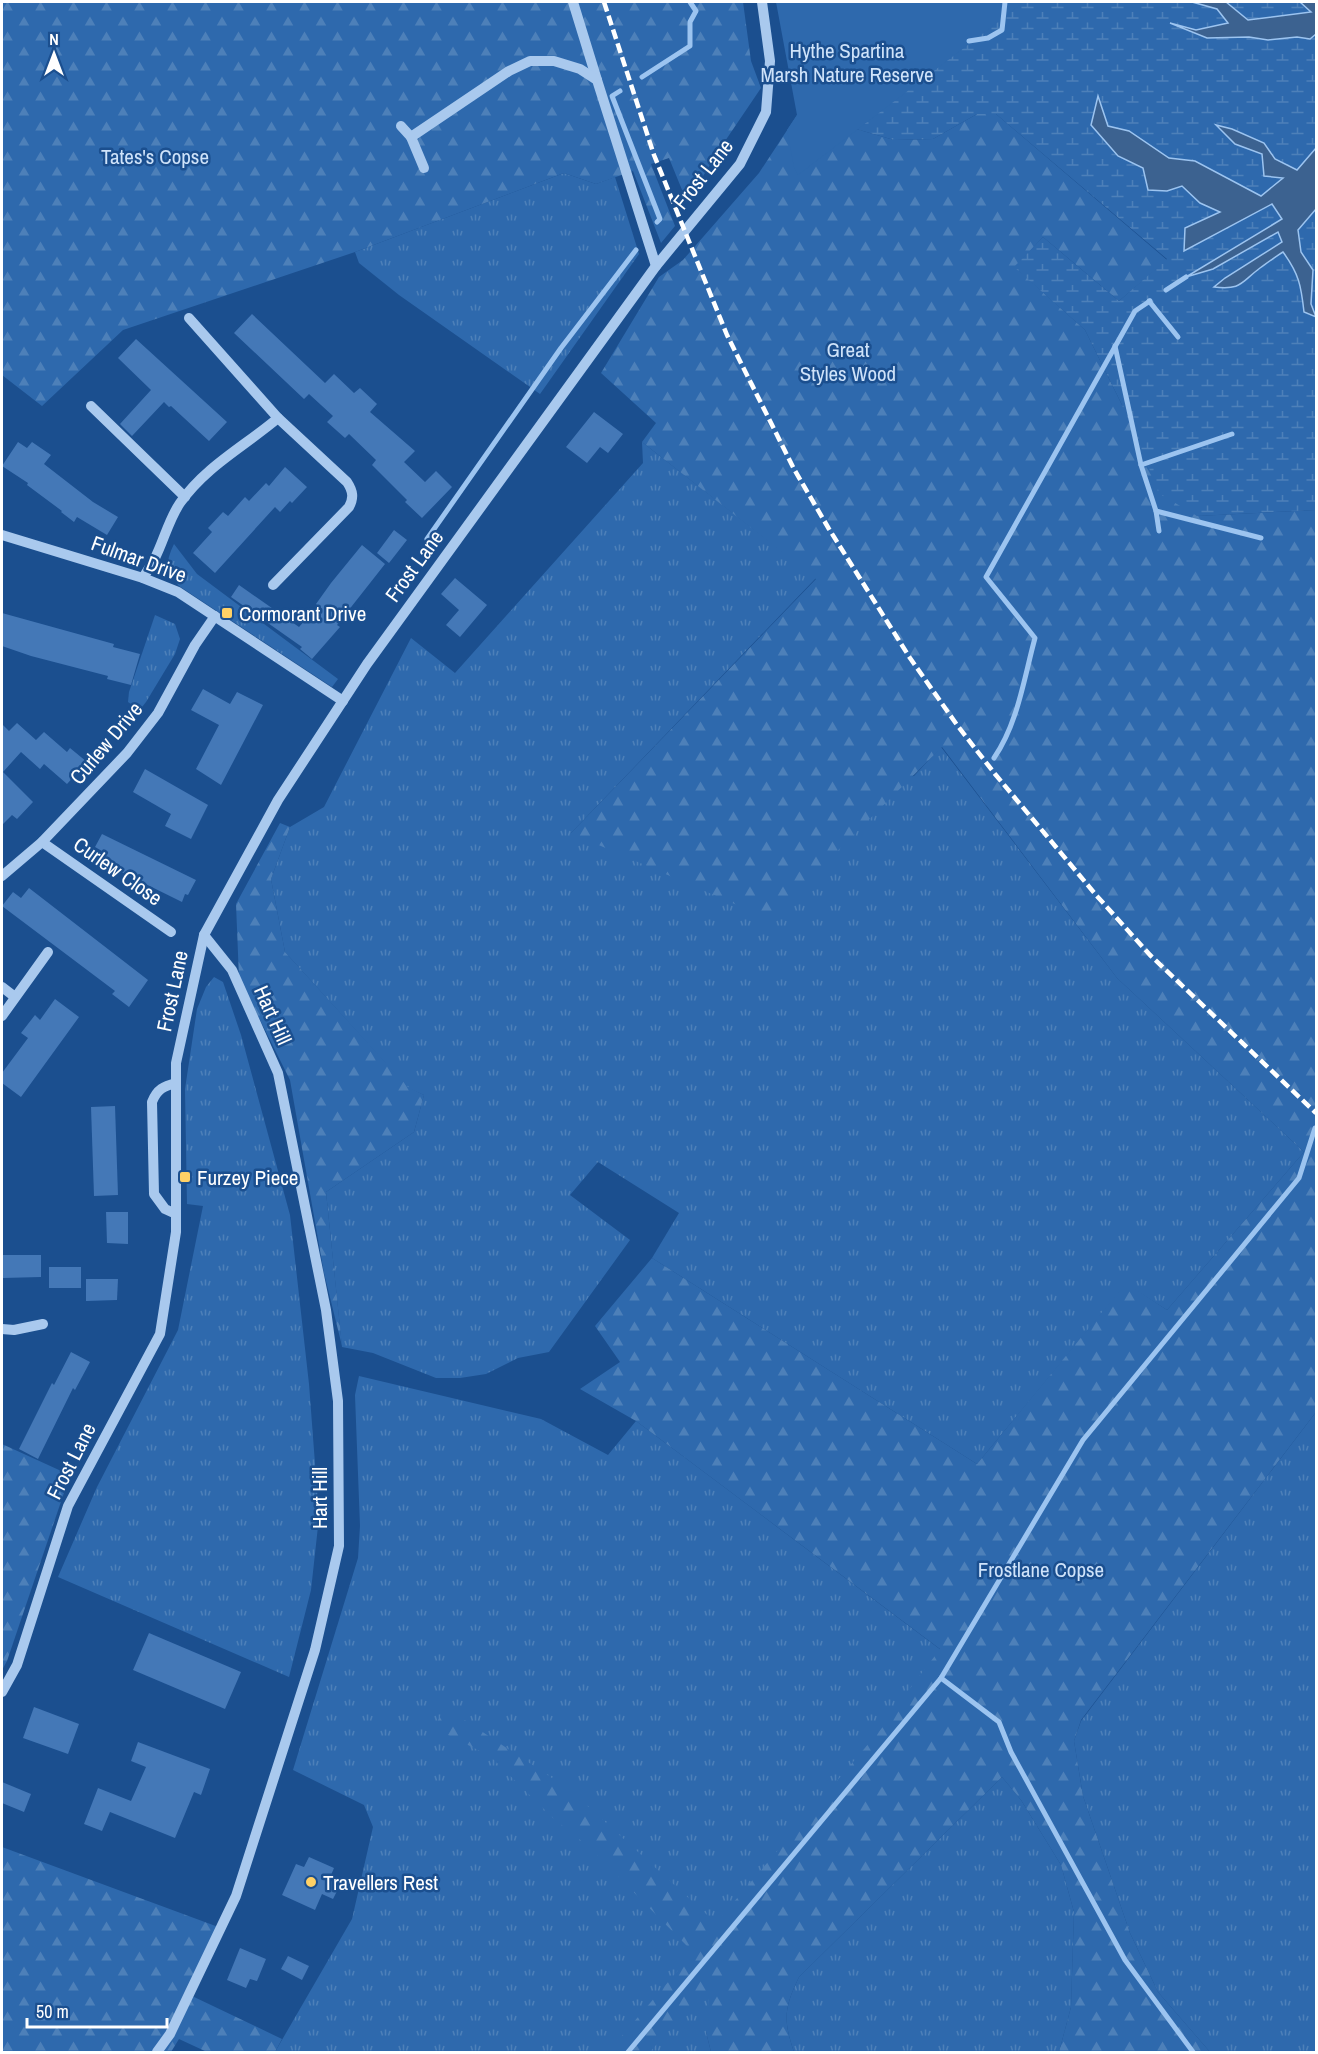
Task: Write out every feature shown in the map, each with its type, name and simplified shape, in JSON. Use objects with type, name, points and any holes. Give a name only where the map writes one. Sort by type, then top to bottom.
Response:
[{"type":"street","points":[[573,2],[656,266]]},
{"type":"street","name":"Frost Lane","points":[[2,1692],[17,1665],[68,1506],[160,1334],[177,1232],[177,1063],[204,935],[278,800],[367,664],[656,266],[740,164],[766,112],[770,61],[762,2]]},
{"type":"street","points":[[411,137],[509,71],[530,61],[554,61],[580,69],[597,80]]},
{"type":"street","points":[[401,126],[411,137],[424,168]]},
{"type":"street","points":[[189,318],[278,417],[351,488],[353,498],[345,511],[273,585]]},
{"type":"street","points":[[91,406],[184,497]]},
{"type":"street","points":[[143,578],[184,497],[218,463],[255,437],[278,417]]},
{"type":"street","name":"Fulmar Drive","points":[[2,535],[143,578],[178,592],[343,700]]},
{"type":"street","name":"Curlew Drive","points":[[2,876],[42,842],[107,776],[158,713],[195,645],[215,616]]},
{"type":"street","name":"Curlew Close","points":[[42,842],[171,933]]},
{"type":"street","name":"Hart Hill","points":[[157,2052],[170,2034],[236,1896],[315,1650],[339,1546],[338,1401],[326,1310],[278,1073],[232,970],[204,935]]},
{"type":"street","points":[[2,1016],[48,952]]},
{"type":"street","points":[[2,987],[15,997]]},
{"type":"street","points":[[177,1083],[164,1086],[155,1094],[152,1102],[154,1194],[165,1209],[177,1214]]},
{"type":"street","points":[[2,1329],[14,1330],[44,1324]]},
{"type":"green space","name":"Tates's Copse","points":[[2,2],[743,2],[751,61],[761,88],[687,202],[669,158],[651,164],[675,226],[661,243],[633,171],[596,184],[564,173],[355,252],[123,330],[42,406],[2,375]]},
{"type":"green space","points":[[776,2],[1316,2],[1316,510],[1197,516],[1160,494],[1122,405],[1085,330],[1014,267],[1043,237],[1119,301],[1167,259],[996,114],[977,114],[933,139],[894,140],[832,122]]},
{"type":"green space","name":"Hythe Spartina Marsh Nature Reserve","points":[[776,2],[1024,2],[798,175],[794,167],[787,130],[797,115]]},
{"type":"green space","name":"Great Styles Wood","points":[[977,114],[996,114],[1167,260],[1119,301],[1043,237],[1015,267],[1085,330],[1122,405],[1197,516],[1316,510],[1316,1412],[1081,1720],[1074,1741],[1083,1796],[1130,1933],[1158,1992],[1210,2052],[1059,2052],[1071,2007],[1074,1912],[1061,1865],[1021,1800],[1002,1777],[799,1977],[790,1997],[787,2014],[788,2031],[794,2052],[711,2052],[706,2032],[709,1996],[694,2001],[650,2052],[608,2052],[681,1967],[688,1947],[589,1847],[554,1819],[490,1756],[434,1728],[445,1707],[570,1790],[716,1923],[893,1715],[909,1689],[940,1649],[636,1421],[580,1389],[620,1362],[595,1326],[652,1258],[977,1464],[1126,1283],[1167,1310],[1304,1152],[1117,978],[942,747],[769,919],[571,833],[816,579],[642,442],[656,423],[601,373],[659,277],[683,260],[759,173],[797,115],[832,122],[894,140],[933,139]]},
{"type":"green space","points":[[564,173],[596,184],[615,177],[639,254],[540,394],[399,295],[359,263],[355,252]]},
{"type":"green space","points":[[642,442],[816,578],[571,833],[914,776],[941,747],[1117,978],[1304,1152],[1167,1310],[1126,1284],[977,1464],[652,1258],[679,1213],[598,1162],[570,1195],[630,1240],[549,1352],[518,1358],[486,1374],[460,1378],[436,1378],[373,1353],[342,1347],[326,1192],[414,1132],[424,1095],[408,1088],[285,952],[271,879],[290,827],[324,807],[411,638],[455,673],[643,463]]},
{"type":"green space","points":[[174,544],[197,574],[338,679],[332,687],[179,586],[171,576],[168,566]]},
{"type":"green space","points":[[155,615],[175,624],[180,639],[175,654],[146,702],[142,707],[134,706],[128,702],[129,692]]},
{"type":"green space","points":[[280,823],[290,827],[271,879],[285,952],[408,1087],[424,1095],[414,1132],[326,1192],[342,1346],[324,1273],[290,1080],[239,978],[236,904]]},
{"type":"green space","points":[[214,977],[223,982],[241,1035],[290,1215],[309,1384],[319,1517],[311,1590],[289,1677],[58,1577],[97,1487],[178,1330],[203,1206],[187,1204],[185,1089],[197,1009],[206,987]]},
{"type":"green space","points":[[359,1376],[541,1419],[608,1455],[636,1421],[965,1668],[706,2032],[711,2052],[275,2052],[352,1919],[373,1827],[364,1805],[293,1770],[358,1558],[360,1526],[355,1395]]},
{"type":"green space","points":[[1316,1412],[1316,2052],[1210,2052],[1158,1992],[1130,1933],[1083,1796],[1074,1741],[1081,1721]]},
{"type":"green space","points":[[2,1444],[70,1475],[2,1670]]},
{"type":"green space","points":[[1002,1777],[1021,1800],[1061,1865],[1074,1912],[1071,2007],[1059,2052],[794,2052],[788,2031],[787,2014],[790,1997],[799,1977]]},
{"type":"green space","points":[[2,1847],[221,1928],[192,1996],[282,2039],[275,2052],[207,2052],[179,2039],[171,2052],[2,2052]]},
{"type":"shaded area","points":[[1192,2],[1226,2],[1248,20],[1311,12],[1300,2],[1316,2],[1316,34],[1310,39],[1297,37],[1268,40],[1249,37],[1207,38],[1170,23],[1196,30],[1228,23],[1217,9]]},
{"type":"shaded area","points":[[1098,96],[1108,126],[1129,131],[1169,158],[1195,161],[1261,196],[1283,178],[1264,176],[1262,154],[1235,144],[1216,125],[1232,129],[1264,143],[1275,159],[1297,170],[1316,148],[1316,209],[1298,230],[1301,252],[1313,270],[1311,304],[1316,317],[1304,312],[1298,280],[1283,252],[1240,284],[1230,287],[1214,287],[1282,242],[1278,232],[1213,269],[1186,277],[1282,219],[1272,204],[1184,251],[1185,228],[1220,212],[1200,203],[1182,186],[1167,191],[1148,190],[1143,168],[1118,156],[1091,125]]},
{"type":"building","points":[[252,314],[325,383],[334,374],[354,393],[360,388],[377,404],[370,412],[415,451],[404,462],[425,482],[436,471],[452,487],[422,518],[372,465],[376,460],[349,434],[345,438],[327,422],[333,416],[309,394],[304,399],[234,333]]},
{"type":"building","points":[[136,339],[227,422],[209,441],[164,402],[132,436],[120,424],[151,390],[118,358]]},
{"type":"building","points":[[594,412],[623,434],[608,453],[600,447],[587,463],[566,447]]},
{"type":"building","points":[[18,442],[27,448],[32,442],[51,455],[44,464],[93,502],[118,517],[107,535],[77,517],[74,522],[27,485],[28,483],[2,466]]},
{"type":"building","points":[[285,467],[307,487],[280,512],[275,507],[215,573],[193,553],[212,532],[208,528],[223,512],[228,516],[245,497],[249,501],[266,483],[269,486]]},
{"type":"building","points":[[394,530],[407,540],[389,563],[377,553]]},
{"type":"building","points":[[362,545],[385,564],[337,625],[340,627],[312,659],[300,649],[302,647],[231,597],[239,585],[299,627],[318,606],[316,604],[331,583]]},
{"type":"building","points":[[455,578],[487,605],[460,637],[446,625],[459,610],[441,594]]},
{"type":"building","points":[[2,613],[114,644],[113,647],[140,654],[131,685],[107,679],[108,676],[2,646]]},
{"type":"building","points":[[203,689],[230,704],[237,692],[263,705],[221,785],[196,769],[219,725],[191,710]]},
{"type":"building","points":[[17,723],[36,740],[44,732],[67,752],[70,748],[87,762],[67,784],[44,764],[40,769],[21,752],[3,772],[33,802],[17,819],[12,815],[2,825],[2,724],[9,731]]},
{"type":"building","points":[[145,769],[208,805],[191,839],[165,826],[171,814],[133,792]]},
{"type":"building","points":[[102,834],[196,880],[188,895],[185,894],[182,902],[97,860],[102,851],[95,847]]},
{"type":"building","points":[[29,888],[148,980],[129,1007],[112,994],[115,991],[2,906],[13,892],[21,898]]},
{"type":"building","points":[[55,999],[79,1017],[21,1097],[2,1083],[2,1073],[28,1038],[21,1033],[35,1015],[40,1020]]},
{"type":"building","points":[[115,1106],[118,1195],[94,1196],[91,1107]]},
{"type":"building","points":[[106,1212],[128,1212],[128,1244],[107,1243]]},
{"type":"building","points":[[2,1255],[41,1255],[41,1277],[3,1278]]},
{"type":"building","points":[[49,1267],[81,1267],[81,1288],[49,1288]]},
{"type":"building","points":[[86,1279],[118,1279],[117,1300],[86,1301]]},
{"type":"building","points":[[71,1352],[90,1362],[75,1390],[73,1388],[38,1459],[19,1449],[52,1383],[54,1385]]},
{"type":"building","points":[[149,1633],[241,1672],[225,1709],[133,1670]]},
{"type":"building","points":[[34,1707],[79,1724],[68,1754],[23,1738]]},
{"type":"building","points":[[138,1742],[210,1769],[201,1795],[194,1792],[175,1838],[110,1812],[102,1831],[84,1824],[98,1788],[131,1801],[146,1767],[131,1761]]},
{"type":"building","points":[[2,1782],[31,1794],[24,1812],[2,1803]]},
{"type":"building","name":"Travellers Rest","points":[[309,1857],[334,1868],[329,1880],[340,1885],[333,1899],[322,1894],[315,1910],[282,1895],[296,1864],[304,1867]]},
{"type":"building","points":[[240,1948],[266,1959],[257,1981],[250,1979],[246,1988],[227,1980]]},
{"type":"building","points":[[288,1956],[309,1966],[302,1980],[281,1969]]},
{"type":"waterway","points":[[642,77],[690,46],[690,22],[696,11],[690,2]]},
{"type":"waterway","points":[[969,41],[988,38],[1002,30],[1005,2]]},
{"type":"waterway","points":[[620,91],[612,96],[660,219],[657,222]]},
{"type":"waterway","points":[[427,539],[561,348],[636,250]]},
{"type":"waterway","points":[[1166,290],[1186,277]]},
{"type":"waterway","points":[[1149,301],[1178,337]]},
{"type":"waterway","points":[[994,758],[1015,715],[1035,638],[986,577],[1135,311],[1150,301]]},
{"type":"waterway","points":[[1115,346],[1141,465],[1156,511],[1159,531]]},
{"type":"waterway","points":[[1141,465],[1232,434]]},
{"type":"waterway","points":[[1156,511],[1261,538]]},
{"type":"waterway","points":[[628,2052],[941,1678],[1083,1440],[1299,1178],[1315,1128]]},
{"type":"waterway","points":[[941,1678],[999,1722],[1011,1752],[1125,1960],[1193,2052]]},
{"type":"railway","points":[[604,2],[654,155],[727,335],[794,469],[910,658],[995,774],[1096,895],[1150,955],[1316,1113]]},
{"type":"place","name":"Cormorant Drive","points":[[227,613]]},
{"type":"place","name":"Furzey Piece","points":[[185,1177]]},
{"type":"place","name":"Travellers Rest","points":[[311,1882]]},
{"type":"park label","name":"Frostlane Copse","points":[[1041,1569]]}]
